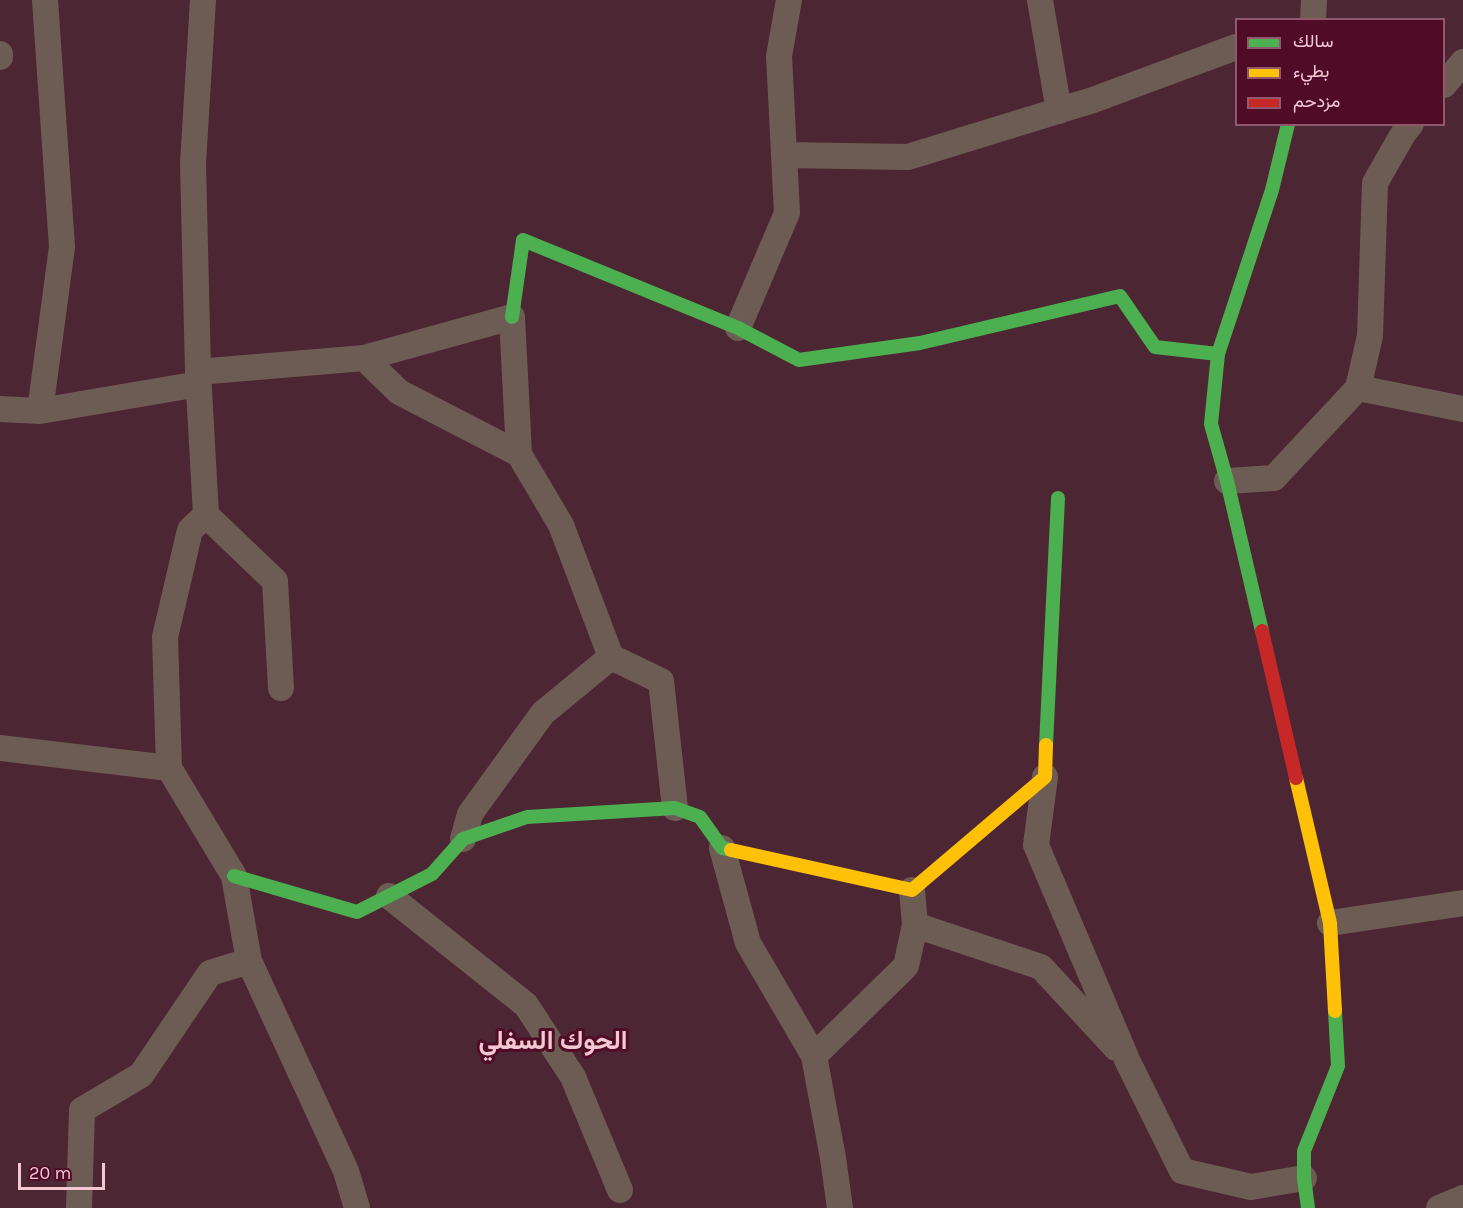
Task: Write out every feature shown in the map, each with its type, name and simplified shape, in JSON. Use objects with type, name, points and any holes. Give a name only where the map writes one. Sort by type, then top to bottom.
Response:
[{"type":"street","points":[[40,411],[62,247],[45,0]]},
{"type":"street","points":[[202,0],[193,163],[199,378],[206,515],[275,581],[280,688]]},
{"type":"street","points":[[738,328],[787,213],[779,56],[789,0]]},
{"type":"street","points":[[1040,0],[1059,111]]},
{"type":"street","points":[[1312,18],[1314,0]]},
{"type":"street","points":[[784,155],[908,157],[1093,100],[1235,47]]},
{"type":"street","points":[[1445,84],[1463,62]]},
{"type":"street","points":[[1288,126],[1272,190],[1218,354],[1211,424],[1227,481],[1330,923],[1338,1066],[1304,1151],[1304,1178],[1308,1208]]},
{"type":"street","points":[[1227,481],[1274,478],[1358,388],[1370,336],[1375,183],[1409,126]]},
{"type":"street","points":[[675,808],[661,681],[611,657],[561,525],[519,454],[512,317],[523,240],[738,328],[799,360],[921,343],[1120,296],[1155,347],[1218,354]]},
{"type":"street","points":[[0,410],[40,411],[199,378],[364,358],[512,317]]},
{"type":"street","points":[[364,358],[399,392],[519,454]]},
{"type":"street","points":[[1358,388],[1463,409]]},
{"type":"street","points":[[1058,498],[1045,777],[1036,845],[1128,1062],[1182,1171],[1251,1187],[1304,1178]]},
{"type":"street","points":[[206,515],[190,530],[165,637],[169,768],[234,876],[249,962],[346,1171],[357,1208]]},
{"type":"street","points":[[234,876],[357,912],[432,874],[463,839],[470,814],[543,713],[611,657]]},
{"type":"street","points":[[0,748],[169,768]]},
{"type":"street","points":[[912,890],[1045,777]]},
{"type":"street","points":[[463,839],[527,818],[675,808],[700,817],[722,848],[748,943],[814,1056],[840,1208]]},
{"type":"street","points":[[722,848],[912,890]]},
{"type":"street","points":[[814,1056],[906,966],[915,925],[912,890]]},
{"type":"street","points":[[389,896],[526,1005],[573,1077],[620,1190]]},
{"type":"street","points":[[1330,923],[1463,903]]},
{"type":"street","points":[[915,925],[1041,967],[1128,1062]]},
{"type":"street","points":[[79,1208],[82,1110],[141,1075],[210,973],[249,962]]},
{"type":"street","points":[[1439,1208],[1463,1198]]},
{"type":"traffic: fast","points":[[1262,631],[1227,481],[1211,424],[1218,354],[1272,190],[1288,126]]},
{"type":"traffic: fast","points":[[512,317],[523,240],[738,328],[799,360],[920,343],[1120,296],[1155,347],[1218,354]]},
{"type":"traffic: fast","points":[[1046,745],[1058,498]]},
{"type":"traffic: fast","points":[[234,876],[357,912],[432,874],[463,839],[527,817],[675,808],[700,817],[722,848],[731,850]]},
{"type":"traffic: fast","points":[[1308,1208],[1304,1178],[1304,1151],[1338,1066],[1335,1011]]},
{"type":"traffic: slow","points":[[731,850],[912,890],[1045,777],[1046,745]]},
{"type":"traffic: slow","points":[[1296,778],[1330,923],[1335,1011]]},
{"type":"traffic: jam","points":[[1262,631],[1296,778]]},
{"type":"district","name":"الحوك السفلي","points":[[553,1042]]}]
